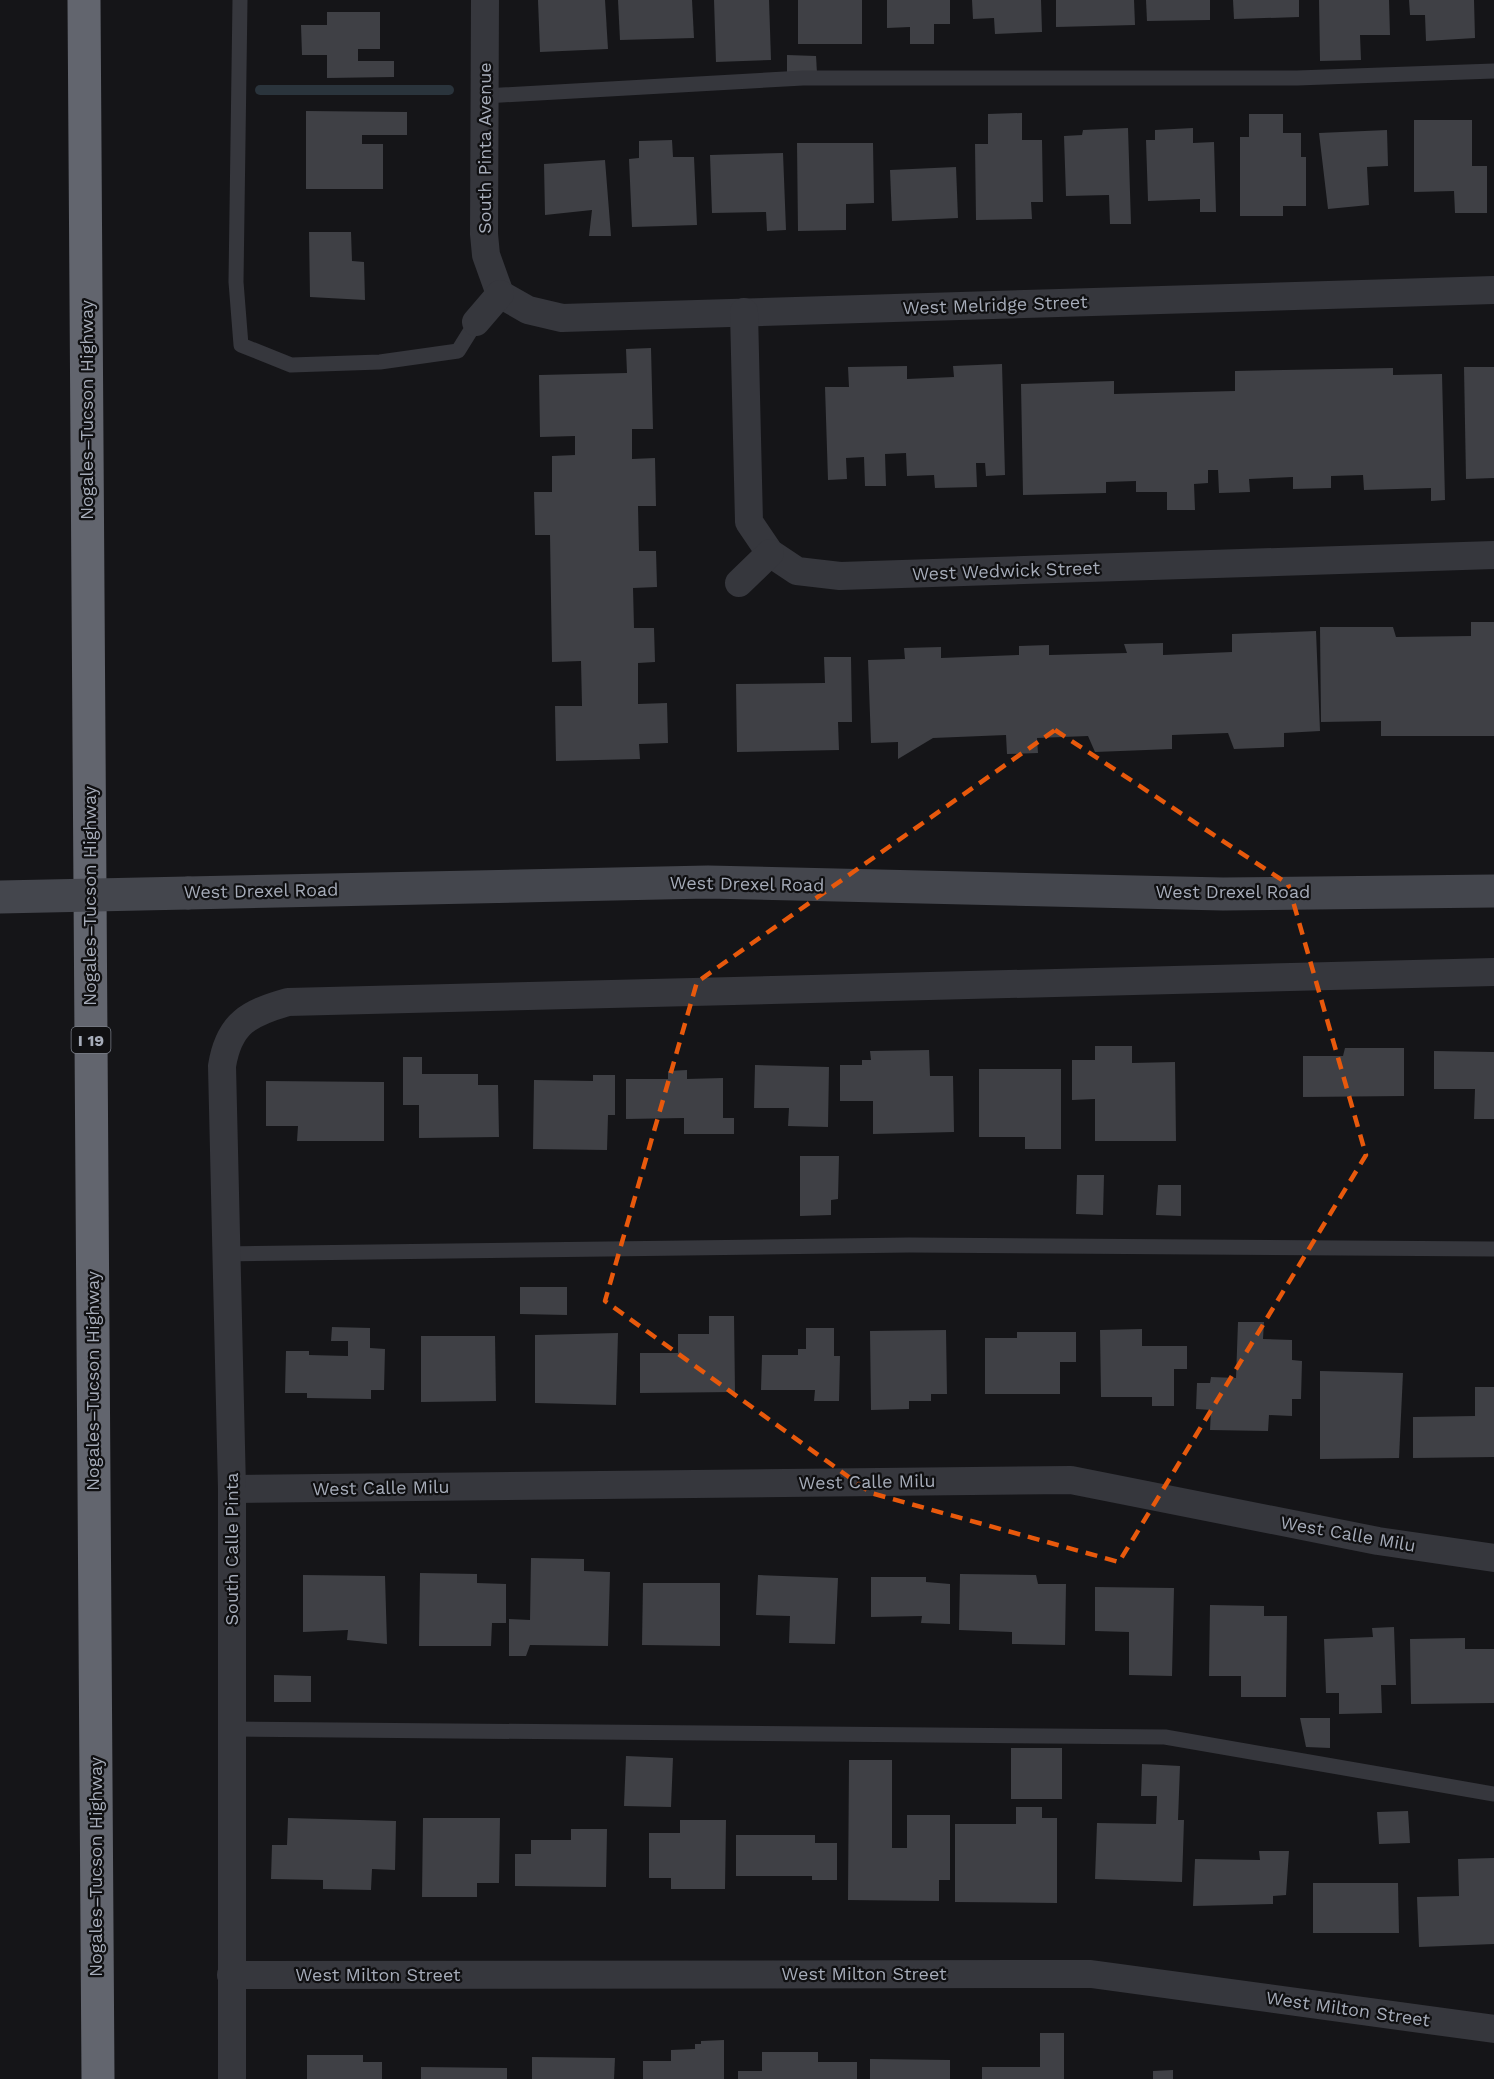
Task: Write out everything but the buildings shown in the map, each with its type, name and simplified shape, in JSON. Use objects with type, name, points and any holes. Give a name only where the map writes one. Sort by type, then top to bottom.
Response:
[{"type":"highway","name":"Nogales–Tucson Highway","points":[[84,0],[98,2079]]},
{"type":"street","name":"South Pinta Avenue","points":[[485,0],[484,234],[486,255],[500,294]]},
{"type":"street","name":"West Melridge Street","points":[[500,294],[528,310],[562,318],[1494,290]]},
{"type":"street","points":[[476,322],[500,294]]},
{"type":"street","name":"West Wedwick Street","points":[[744,312],[749,522],[770,553],[797,571],[840,576],[1494,555]]},
{"type":"street","points":[[739,583],[770,553]]},
{"type":"street","name":"West Drexel Road","points":[[0,897],[708,882],[1223,894],[1494,891]]},
{"type":"street","name":"South Calle Pinta","points":[[232,2079],[232,1489],[224,1254],[222,1066],[225,1044],[239,1024],[259,1010],[288,1002],[1494,972]]},
{"type":"street","name":"West Calle Milu","points":[[232,1489],[1071,1480],[1378,1541],[1494,1558]]},
{"type":"street","name":"West Milton Street","points":[[231,1975],[1091,1974],[1494,2029]]},
{"type":"lane","points":[[240,0],[236,282],[241,345],[291,365],[380,362],[458,351],[476,322]]},
{"type":"lane","points":[[485,96],[803,78],[1297,78],[1494,71]]},
{"type":"lane","points":[[224,1254],[909,1245],[1494,1249]]},
{"type":"lane","points":[[231,1729],[1165,1737],[1494,1794]]},
{"type":"highlighted area","points":[[1055,730],[1288,884],[1366,1155],[1119,1562],[871,1493],[605,1301],[697,982]]},
{"type":"waterway","points":[[260,90],[449,90]]}]
